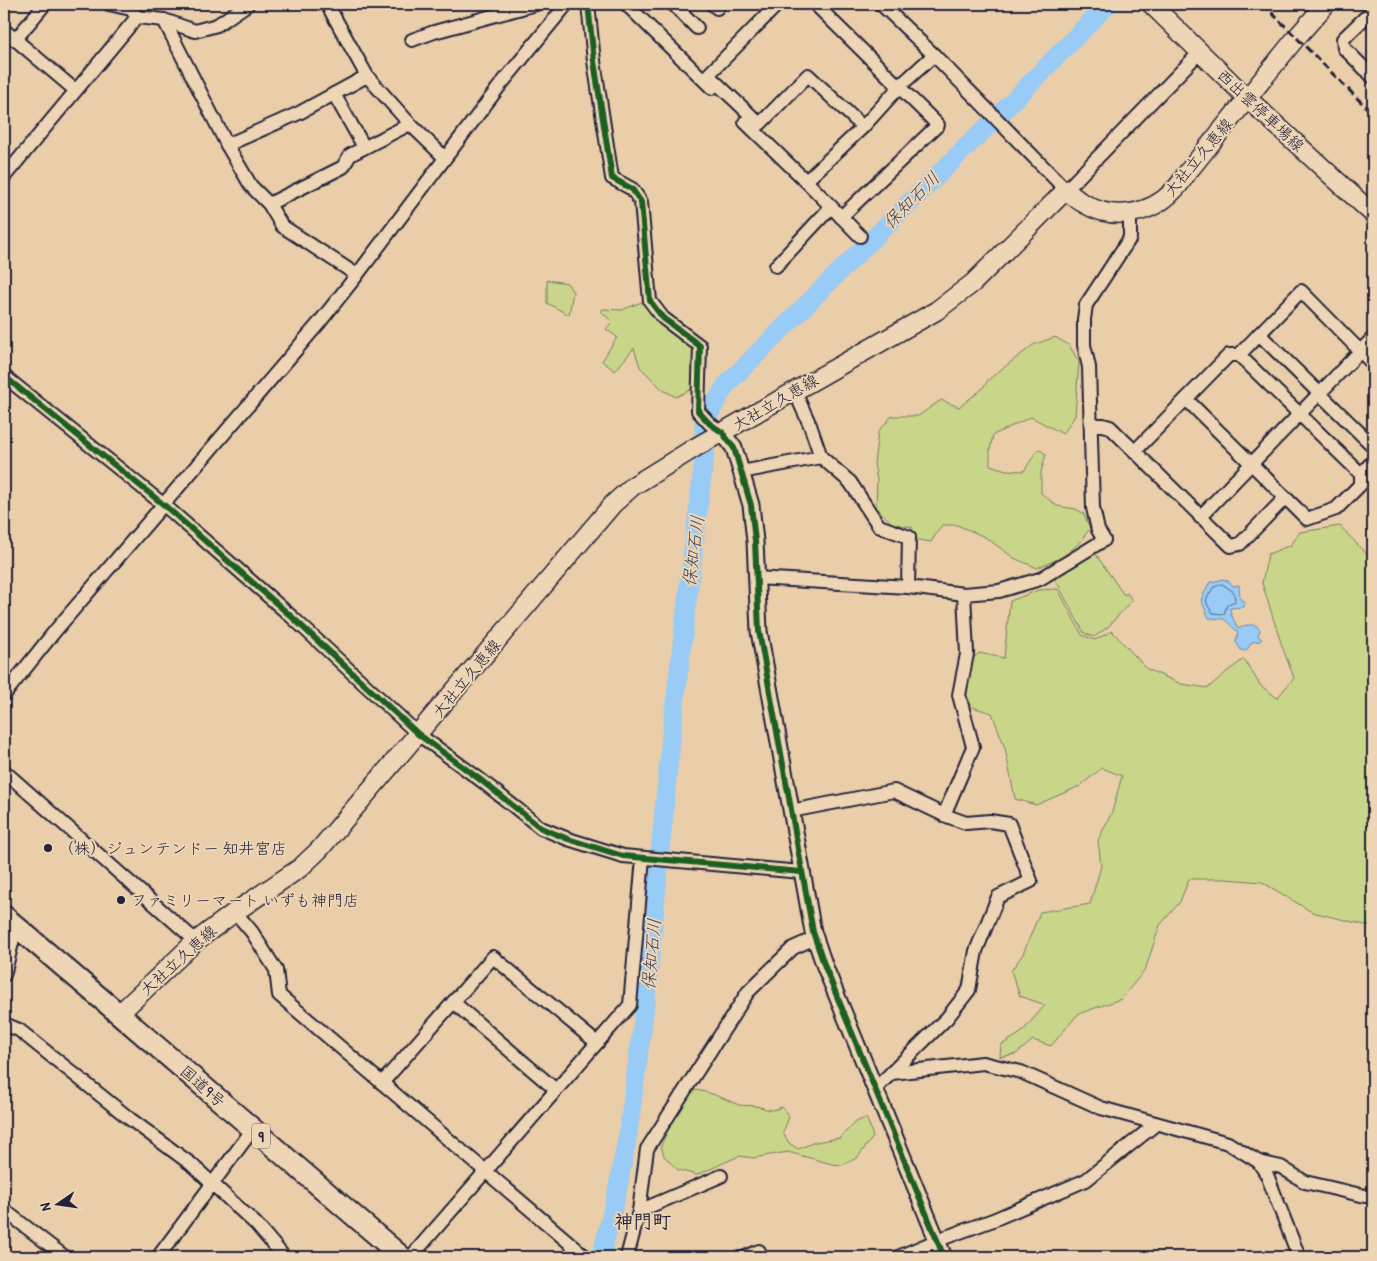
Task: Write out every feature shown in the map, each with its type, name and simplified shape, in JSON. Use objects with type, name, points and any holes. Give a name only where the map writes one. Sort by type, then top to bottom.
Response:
[{"type":"highway","name":"国道9号","points":[[10,922],[402,1257]]},
{"type":"main road","name":"西出雲停車場線","points":[[1151,4],[1248,98],[1373,214]]},
{"type":"main road","name":"大社立久恵線","points":[[119,1014],[196,941],[234,912],[300,868],[319,850],[613,504],[633,486],[696,446],[715,431],[794,390],[936,311],[973,283],[1066,190],[1084,204],[1099,211],[1130,214],[1148,209],[1174,191],[1326,4]]},
{"type":"street","points":[[15,40],[45,4]]},
{"type":"street","points":[[109,4],[131,9],[137,17],[164,20],[195,31],[217,25],[248,4]]},
{"type":"street","points":[[327,4],[367,76],[410,124],[444,157]]},
{"type":"street","points":[[412,40],[434,32],[536,4]]},
{"type":"street","points":[[4,695],[55,631],[164,505],[288,356],[319,323],[503,80],[567,4]]},
{"type":"street","points":[[588,4],[594,61],[612,178],[632,189],[641,202],[650,301],[663,318],[700,346],[698,411],[715,431],[734,448],[751,505],[759,631],[801,872],[815,938],[944,1257]]},
{"type":"street","points":[[626,4],[760,124],[808,75],[863,127]]},
{"type":"street","points":[[673,4],[697,28]]},
{"type":"street","points":[[778,4],[708,75],[712,83],[860,236]]},
{"type":"street","points":[[815,4],[938,125],[841,217]]},
{"type":"street","points":[[882,4],[1066,190],[1200,52]]},
{"type":"street","points":[[1373,10],[1343,40],[1344,48],[1373,77]]},
{"type":"street","points":[[4,177],[137,17]]},
{"type":"street","points":[[164,20],[227,145],[251,186],[269,204],[282,226],[356,275]]},
{"type":"street","points":[[4,30],[75,90]]},
{"type":"street","points":[[806,181],[863,127],[900,86],[934,55]]},
{"type":"street","points":[[227,145],[299,113],[367,76]]},
{"type":"street","points":[[334,94],[364,147]]},
{"type":"street","points":[[269,204],[343,167],[350,155],[410,124]]},
{"type":"street","points":[[776,266],[831,207]]},
{"type":"street","points":[[756,578],[908,587],[964,594],[999,591],[1040,579],[1104,540],[1098,530],[1093,508],[1089,367],[1084,345],[1084,320],[1086,305],[1130,238],[1130,214]]},
{"type":"street","points":[[1240,356],[1301,291],[1373,364]]},
{"type":"street","points":[[1259,334],[1373,446]]},
{"type":"street","points":[[1200,517],[1373,338]]},
{"type":"street","points":[[1135,451],[1229,355],[1240,356],[1360,474],[1361,484],[1336,509],[1307,519],[1186,399]]},
{"type":"street","points":[[4,376],[164,505],[292,617],[418,734],[482,781],[541,828],[568,839],[622,856],[801,872]]},
{"type":"street","points":[[794,390],[810,425],[821,457],[850,482],[879,526],[909,537],[908,587]]},
{"type":"street","points":[[1091,425],[1103,425],[1110,428],[1231,546],[1240,544],[1285,498]]},
{"type":"street","points":[[741,472],[821,457]]},
{"type":"street","points":[[1360,474],[1373,461]]},
{"type":"street","points":[[944,815],[974,747],[959,695],[966,654],[964,594]]},
{"type":"street","points":[[4,771],[196,941]]},
{"type":"street","points":[[791,811],[894,791],[944,815],[966,823],[990,821],[1009,824],[1032,881],[998,897],[976,951],[969,990],[946,1018],[876,1089]]},
{"type":"street","points":[[411,1257],[630,1005],[643,858]]},
{"type":"street","points":[[234,912],[252,932],[276,970],[279,996],[586,1257]]},
{"type":"street","points":[[4,974],[10,922]]},
{"type":"street","points":[[627,1257],[639,1211],[647,1149],[748,992],[793,948],[815,938]]},
{"type":"street","points":[[382,1083],[493,957],[597,1043]]},
{"type":"street","points":[[453,1002],[556,1090]]},
{"type":"street","points":[[4,1024],[18,1030],[190,1164],[256,1224],[284,1257]]},
{"type":"street","points":[[892,1073],[983,1063],[1021,1072],[1101,1108],[1228,1143],[1259,1162],[1281,1167],[1305,1182],[1365,1196],[1373,1194]]},
{"type":"street","points":[[898,1257],[993,1220],[1086,1180],[1156,1124]]},
{"type":"street","points":[[158,1257],[253,1129]]},
{"type":"street","points":[[1259,1162],[1267,1175],[1299,1257]]},
{"type":"street","points":[[639,1211],[721,1176]]},
{"type":"street","points":[[4,1210],[64,1257]]},
{"type":"street","points":[[745,1257],[758,1251],[761,1257]]},
{"type":"green space","points":[[547,280],[567,283],[573,292],[569,315],[547,303]]},
{"type":"green space","points":[[644,301],[695,349],[694,388],[676,397],[663,390],[640,367],[634,348],[615,371],[602,361],[617,337],[606,329],[612,322],[601,311],[603,309],[622,310]]},
{"type":"green space","points":[[1055,337],[1069,345],[1079,362],[1075,416],[1063,434],[1031,417],[993,435],[990,465],[1006,470],[1024,471],[1038,449],[1046,454],[1041,472],[1041,493],[1057,506],[1076,509],[1084,514],[1090,529],[1077,545],[1063,557],[1037,568],[1014,558],[985,537],[957,525],[942,525],[931,542],[913,539],[912,527],[893,524],[876,508],[877,480],[874,464],[878,432],[892,416],[918,416],[941,400],[959,407],[981,390],[989,379],[1033,345]]},
{"type":"green space","points":[[1340,526],[1373,561],[1373,927],[1312,912],[1262,882],[1189,879],[1180,902],[1160,925],[1145,970],[1121,999],[1078,1014],[1051,1046],[1033,1040],[1016,1054],[1000,1057],[1001,1045],[1021,1033],[1045,1005],[1020,996],[1011,971],[1023,954],[1040,912],[1090,904],[1101,866],[1098,840],[1112,812],[1122,776],[1102,768],[1080,786],[1036,805],[1015,799],[1005,748],[992,713],[972,707],[964,689],[967,664],[979,653],[1004,658],[1010,601],[1039,590],[1058,589],[1082,635],[1095,640],[1112,631],[1147,669],[1181,684],[1208,688],[1244,659],[1260,685],[1277,698],[1294,678],[1262,583],[1268,554],[1291,545],[1300,532]]},
{"type":"green space","points":[[1095,553],[1124,595],[1127,593],[1132,600],[1108,627],[1094,637],[1084,633],[1054,577]]},
{"type":"green space","points":[[693,1090],[711,1094],[739,1105],[771,1110],[782,1107],[789,1117],[783,1133],[789,1143],[798,1149],[815,1142],[840,1138],[855,1122],[866,1118],[873,1137],[857,1158],[842,1165],[788,1152],[753,1158],[739,1156],[697,1175],[678,1170],[664,1156],[661,1146],[674,1114]]},
{"type":"water","points":[[1223,579],[1233,586],[1239,585],[1240,599],[1245,602],[1244,607],[1230,608],[1238,629],[1246,625],[1256,625],[1260,630],[1258,636],[1262,639],[1252,642],[1246,651],[1241,650],[1236,642],[1238,632],[1224,619],[1209,618],[1201,600],[1209,583]]},
{"type":"waterway","name":"保知石川","points":[[601,1257],[616,1197],[628,1134],[646,999],[672,728],[705,451],[704,423],[726,385],[1001,113],[1108,4]]},
{"type":"railway","points":[[1263,4],[1373,114]]},
{"type":"cycle path","points":[[588,4],[594,61],[612,178],[632,189],[641,202],[650,301],[663,318],[700,346],[698,411],[710,424],[722,432],[734,448],[751,505],[755,541],[759,631],[813,932],[825,967],[944,1257]]},
{"type":"cycle path","points":[[4,376],[164,505],[292,617],[418,734],[482,781],[541,828],[568,839],[623,856],[801,872]]},
{"type":"place","name":"（株）ジュンテンドー 知井宮店","points":[[48,848]]},
{"type":"place","name":"ファミリーマート いずも神門店","points":[[121,900]]},
{"type":"district","name":"神門町","points":[[643,1221]]}]
